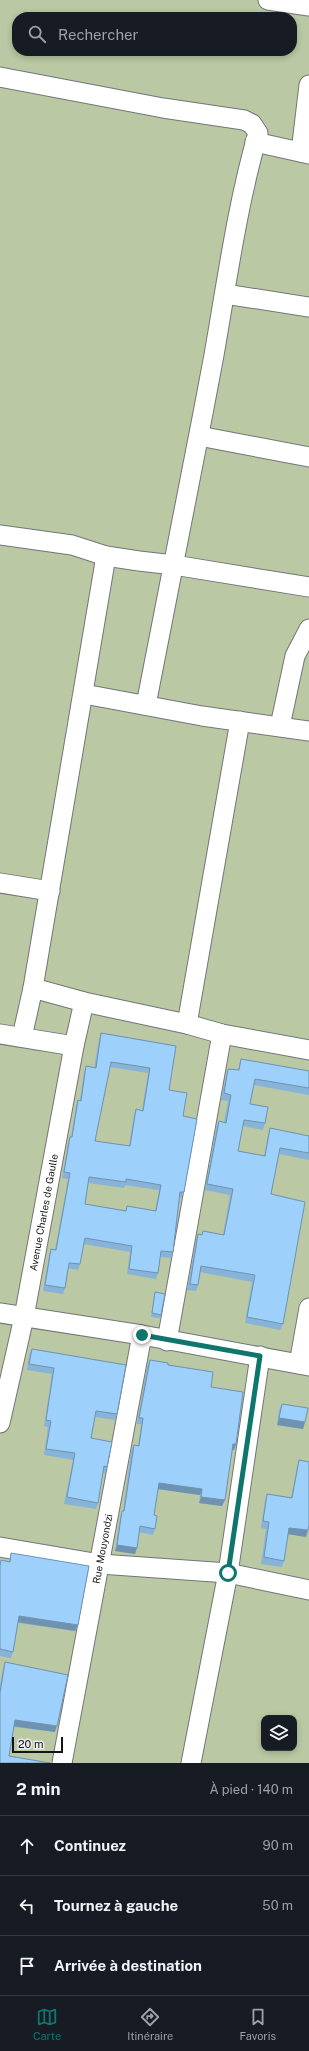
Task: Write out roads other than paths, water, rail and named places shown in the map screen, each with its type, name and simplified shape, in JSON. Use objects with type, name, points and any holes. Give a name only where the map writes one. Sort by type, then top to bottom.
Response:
[{"type":"street","points":[[275,1],[309,6]]},
{"type":"street","points":[[0,77],[163,108],[244,120],[252,124],[258,133],[230,252],[225,294],[199,436],[146,705]]},
{"type":"street","points":[[255,142],[305,153],[309,85]]},
{"type":"street","points":[[225,294],[309,307]]},
{"type":"street","points":[[199,436],[309,457]]},
{"type":"street","points":[[1,541],[72,544],[106,556],[174,565],[309,587]]},
{"type":"street","points":[[22,1038],[33,988],[50,891],[106,556]]},
{"type":"street","points":[[280,726],[295,656],[309,629]]},
{"type":"street","points":[[84,694],[240,721],[309,731]]},
{"type":"street","points":[[187,1024],[240,721]]},
{"type":"street","points":[[0,883],[50,891]]},
{"type":"street","points":[[33,988],[84,1002],[187,1024],[222,1034],[309,1050]]},
{"type":"street","name":"Avenue Charles de Gaulle","points":[[0,1423],[24,1317],[74,1046],[84,1002]]},
{"type":"street","points":[[0,1034],[74,1046]]},
{"type":"street","points":[[167,1340],[222,1034]]},
{"type":"street","points":[[0,1313],[142,1335],[304,1365],[309,1308]]},
{"type":"street","name":"Rue Mouyondzi","points":[[62,1763],[142,1335]]},
{"type":"street","points":[[191,1763],[228,1573],[260,1356]]},
{"type":"street","points":[[0,1547],[100,1564],[228,1573],[309,1590]]}]
